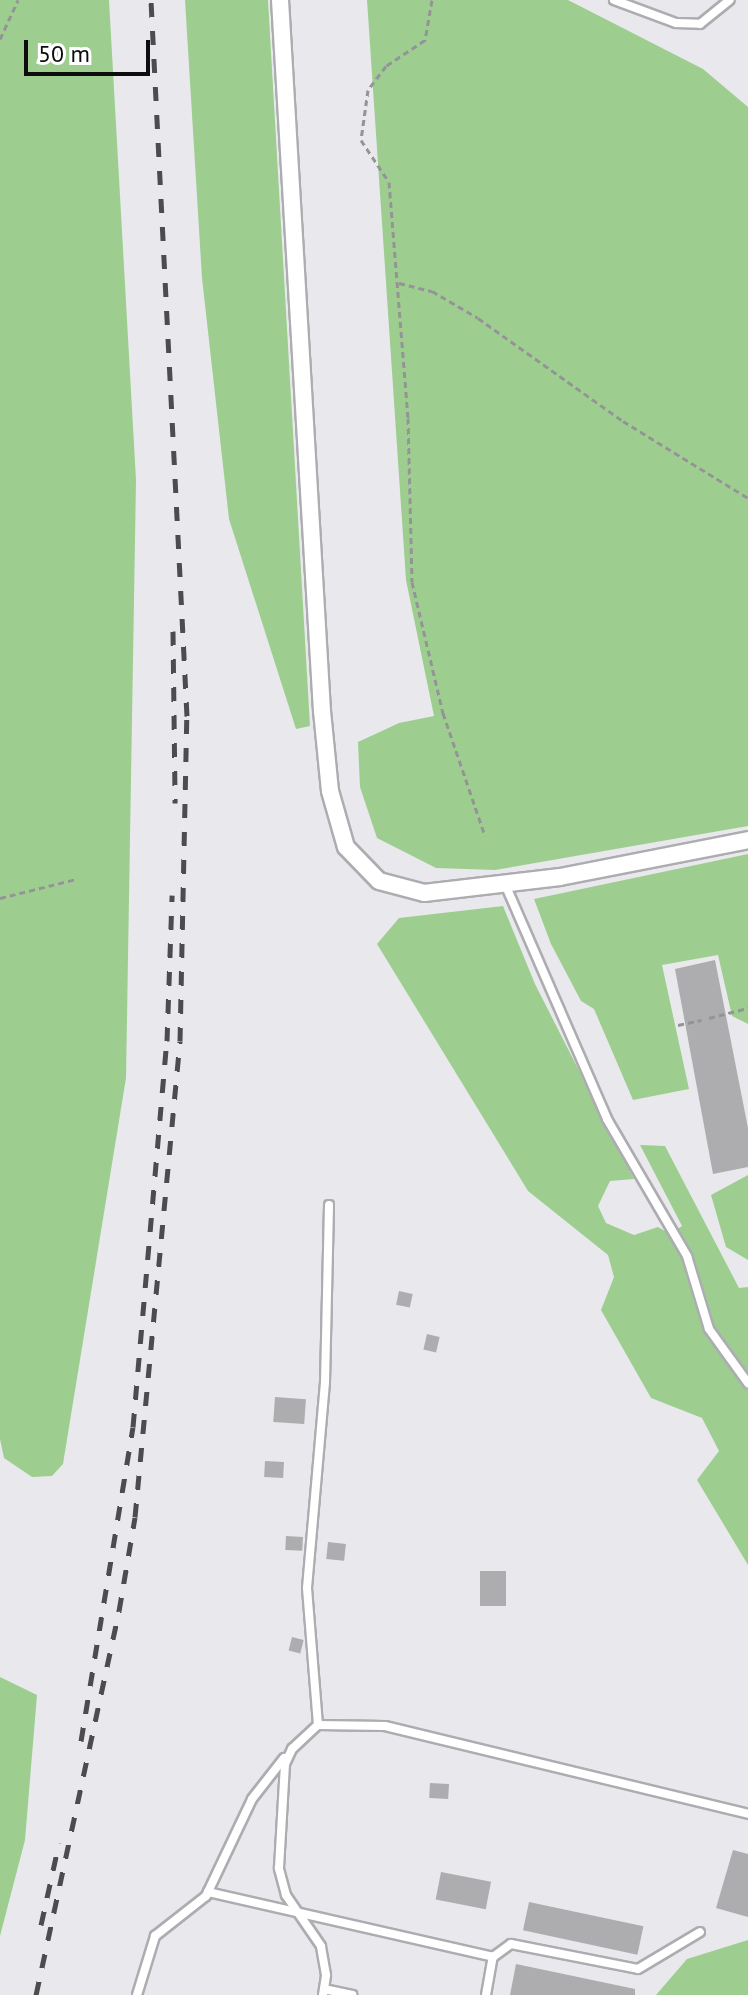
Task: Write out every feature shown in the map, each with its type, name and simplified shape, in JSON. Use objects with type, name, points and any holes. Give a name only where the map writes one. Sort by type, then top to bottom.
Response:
[{"type":"street","points":[[280,0],[314,599],[334,814],[353,860],[393,887],[424,893],[505,884],[748,840]]},
{"type":"lane","points":[[614,0],[676,23],[700,24],[730,0]]},
{"type":"lane","points":[[505,884],[607,1119],[687,1256],[709,1329],[748,1383]]},
{"type":"lane","points":[[318,1725],[307,1588],[325,1382],[329,1205]]},
{"type":"lane","points":[[137,1995],[155,1936],[164,1925],[200,1904],[252,1799],[292,1749],[318,1725],[385,1726],[748,1814]]},
{"type":"lane","points":[[292,1749],[282,1779],[279,1868],[286,1895],[321,1946],[324,1992],[352,1995]]},
{"type":"lane","points":[[208,1892],[493,1957]]},
{"type":"lane","points":[[486,1995],[493,1957],[511,1944],[638,1969],[700,1932]]},
{"type":"path","points":[[0,39],[18,0]]},
{"type":"path","points":[[432,0],[425,40],[386,66],[368,90],[361,140],[389,182],[399,283],[412,582],[443,713],[485,836]]},
{"type":"path","points":[[399,283],[432,291],[478,318],[623,421],[748,498]]},
{"type":"path","points":[[0,898],[76,879]]},
{"type":"path","points":[[709,1018],[748,1008]]},
{"type":"path","points":[[678,1025],[701,1020]]},
{"type":"green space","points":[[0,0],[109,0],[136,480],[126,1078],[63,1464],[52,1476],[32,1477],[4,1458],[0,1439]]},
{"type":"green space","points":[[185,0],[268,0],[310,726],[296,729],[229,519],[202,278]]},
{"type":"green space","points":[[367,0],[568,0],[703,69],[748,107],[748,826],[495,870],[436,868],[377,838],[360,787],[358,742],[399,723],[434,716],[406,580]]},
{"type":"green space","points":[[748,854],[748,1024],[732,1016],[718,955],[662,965],[689,1089],[633,1100],[594,1009],[581,1001],[551,944],[534,899]]},
{"type":"green space","points":[[503,906],[535,984],[634,1179],[610,1181],[598,1206],[606,1223],[634,1235],[658,1227],[670,1234],[682,1226],[640,1145],[665,1146],[739,1288],[748,1287],[748,1565],[697,1480],[719,1451],[702,1418],[651,1398],[601,1310],[614,1277],[608,1255],[528,1191],[377,944],[399,918]]},
{"type":"green space","points":[[748,1175],[748,1260],[726,1247],[711,1195]]},
{"type":"green space","points":[[0,1677],[37,1695],[25,1840],[0,1936]]},
{"type":"green space","points":[[748,1940],[748,1995],[656,1995],[687,1959]]},
{"type":"building","points":[[715,960],[748,1128],[748,1167],[713,1174],[675,969]]},
{"type":"building","points":[[399,1291],[413,1294],[410,1308],[396,1305]]},
{"type":"building","points":[[427,1334],[440,1337],[436,1353],[423,1350]]},
{"type":"building","points":[[275,1397],[306,1399],[304,1424],[273,1422]]},
{"type":"building","points":[[265,1461],[284,1462],[283,1478],[264,1477]]},
{"type":"building","points":[[286,1536],[303,1537],[302,1551],[285,1550]]},
{"type":"building","points":[[328,1542],[346,1544],[344,1561],[326,1559]]},
{"type":"building","points":[[480,1571],[506,1571],[506,1606],[480,1606]]},
{"type":"building","points":[[292,1637],[304,1640],[300,1653],[289,1651]]},
{"type":"building","points":[[430,1783],[449,1784],[448,1799],[429,1798]]},
{"type":"building","points":[[733,1850],[748,1854],[748,1917],[716,1908]]},
{"type":"building","points":[[441,1872],[491,1882],[486,1909],[436,1899]]},
{"type":"building","points":[[529,1902],[643,1926],[637,1955],[523,1930]]},
{"type":"building","points":[[516,1964],[635,1989],[635,1995],[510,1995]]},
{"type":"railway","points":[[36,1995],[119,1611],[135,1517],[180,1041],[187,716],[151,0]]},
{"type":"railway","points":[[173,631],[175,803]]},
{"type":"railway","points":[[81,1741],[133,1427],[167,1041],[172,895]]},
{"type":"railway","points":[[41,1925],[59,1843]]}]
